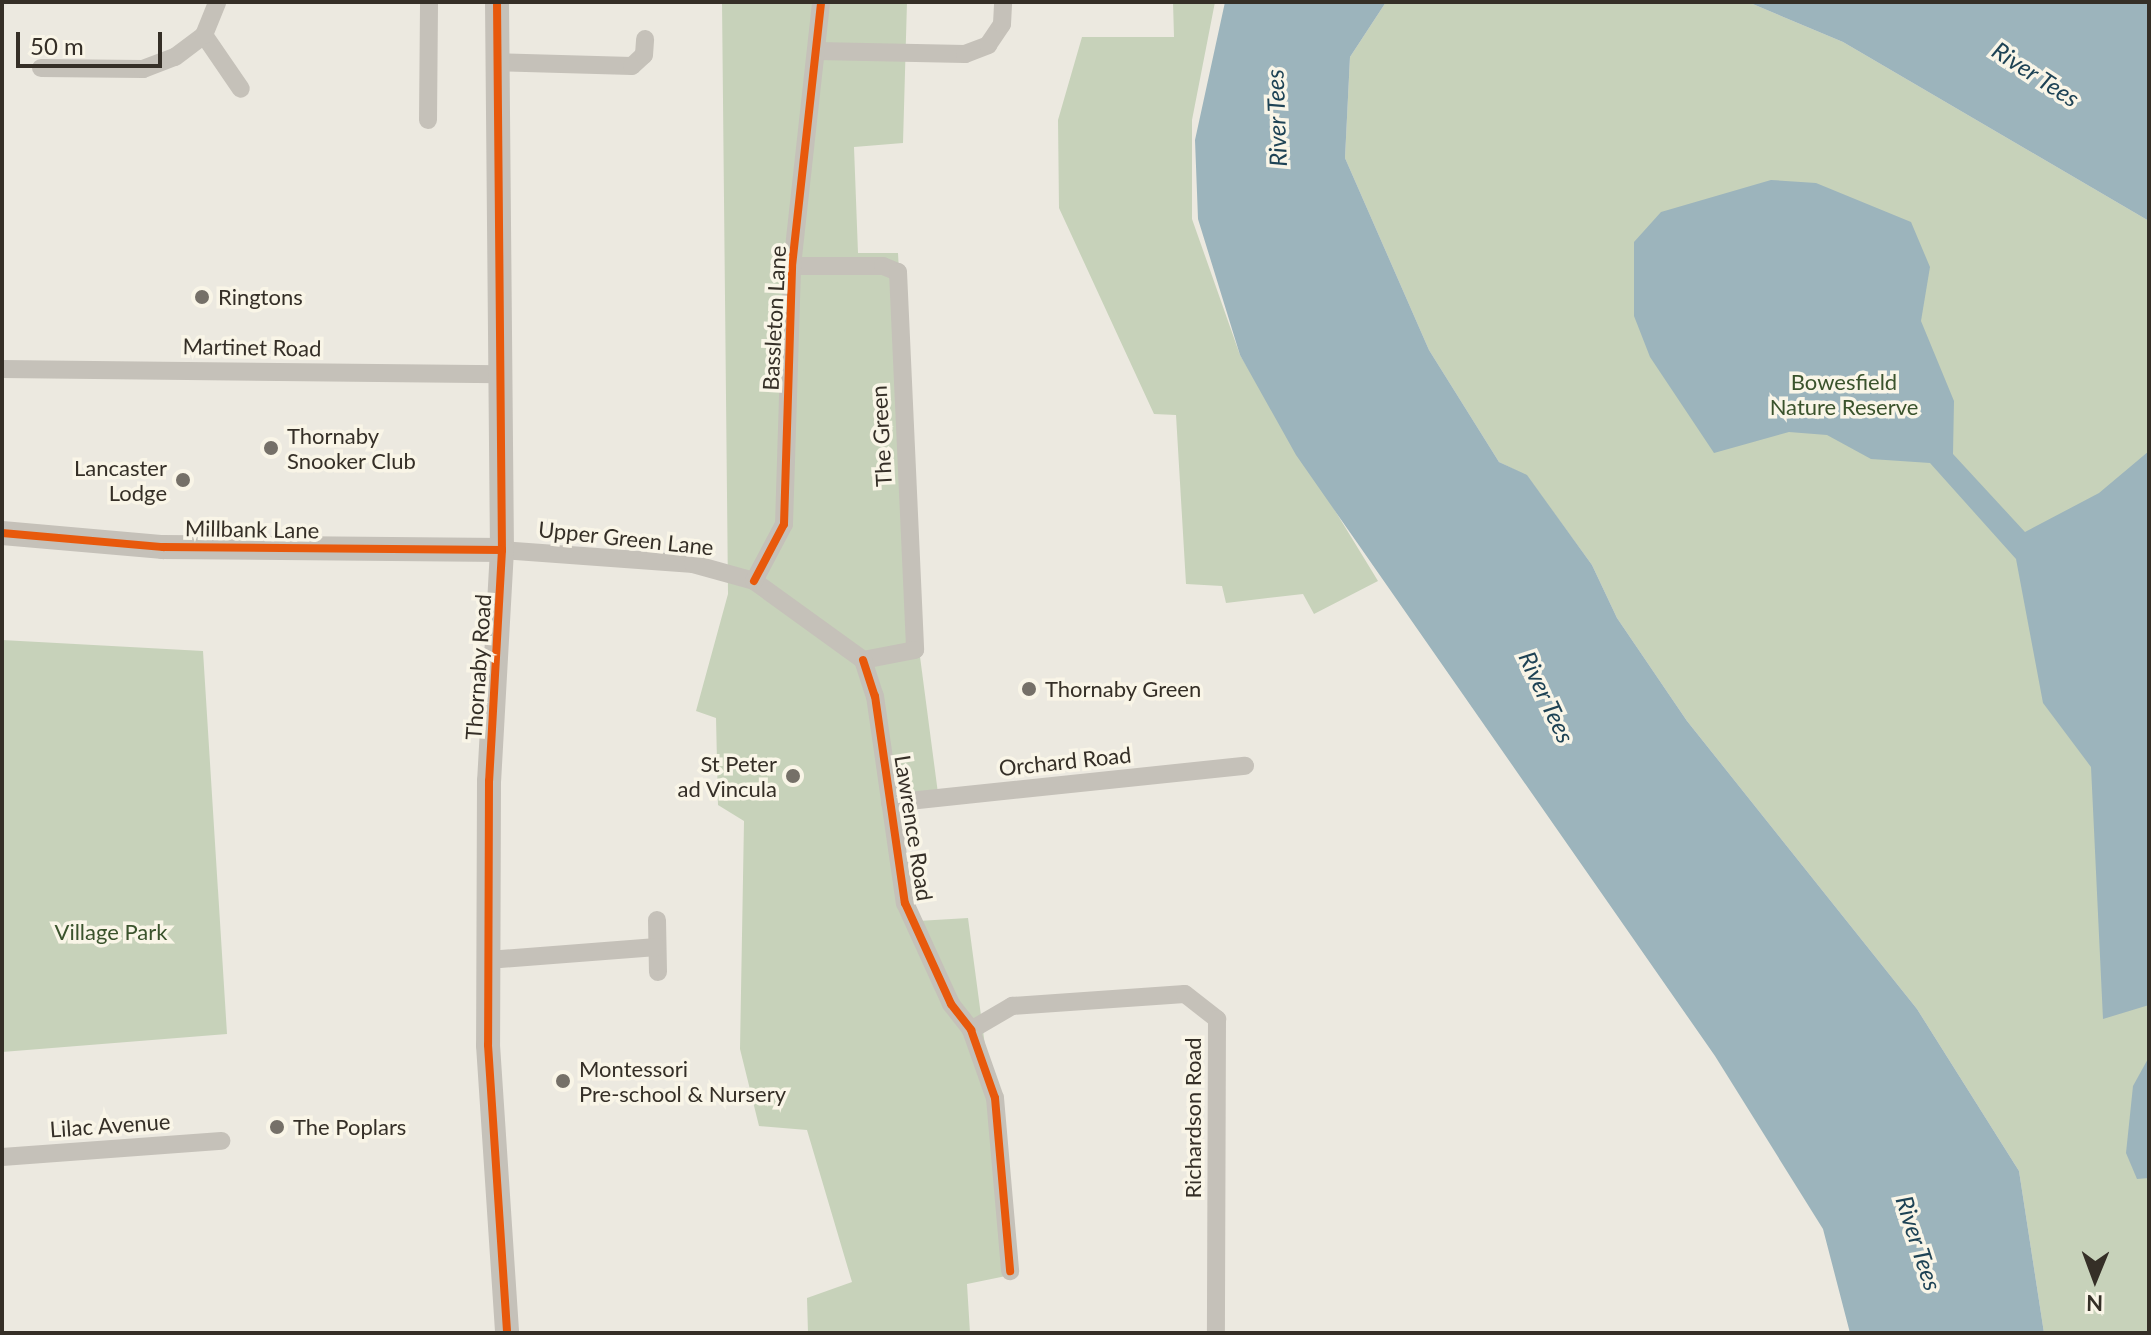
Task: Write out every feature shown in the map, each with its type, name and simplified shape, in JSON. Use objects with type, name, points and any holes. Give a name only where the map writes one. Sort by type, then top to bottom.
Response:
[{"type":"street","points":[[41,68],[143,69],[175,57],[204,35],[217,2]]},
{"type":"street","points":[[428,120],[429,2]]},
{"type":"street","name":"Thornaby Road","points":[[497,2],[495,62],[502,550],[488,960],[489,1149],[507,1333]]},
{"type":"street","name":"Bassleton Lane","points":[[754,581],[784,524],[792,266],[821,2]]},
{"type":"street","points":[[817,51],[965,54],[988,45],[1002,24],[1003,2]]},
{"type":"street","points":[[204,35],[241,89]]},
{"type":"street","points":[[495,62],[632,66],[644,55],[645,39]]},
{"type":"street","name":"The Green","points":[[792,266],[883,266],[898,272],[915,650],[863,660]]},
{"type":"street","name":"Martinet Road","points":[[2,369],[501,374]]},
{"type":"street","name":"Millbank Lane","points":[[2,533],[163,547],[502,550]]},
{"type":"street","name":"Upper Green Lane","points":[[502,550],[693,564],[754,581],[863,660]]},
{"type":"street","name":"Lawrence Road","points":[[863,660],[875,696],[905,903],[951,1004],[971,1030],[995,1098],[1010,1271]]},
{"type":"street","name":"Orchard Road","points":[[890,803],[1245,766]]},
{"type":"street","points":[[657,920],[658,972]]},
{"type":"street","points":[[488,960],[657,947]]},
{"type":"street","name":"Richardson Road","points":[[971,1030],[1012,1006],[1185,994],[1217,1019],[1216,1333]]},
{"type":"street","name":"Lilac Avenue","points":[[2,1157],[221,1141]]},
{"type":"green space","points":[[722,2],[907,2],[903,143],[854,147],[858,253],[898,253],[919,649],[939,801],[896,806],[910,905],[918,921],[968,918],[992,1098],[1006,1276],[967,1284],[970,1333],[808,1333],[807,1298],[852,1282],[807,1130],[759,1126],[740,1049],[744,821],[718,805],[716,718],[696,711],[728,594]]},
{"type":"green space","points":[[1173,2],[1215,2],[1192,120],[1192,219],[1240,355],[1378,581],[1314,614],[1303,594],[1226,603],[1222,586],[1186,584],[1176,415],[1154,414],[1059,208],[1058,120],[1082,37],[1174,37]]},
{"type":"green space","name":"Bowesfield Nature Reserve","points":[[1386,2],[1748,2],[1843,42],[2149,221],[2149,1333],[2044,1333],[2019,1171],[1917,1009],[1687,721],[1617,618],[1592,565],[1527,476],[1499,462],[1429,350],[1345,158],[1350,57]]},
{"type":"green space","name":"Village Park","points":[[2,640],[203,651],[227,1034],[2,1052]]},
{"type":"water","name":"River Tees","points":[[1225,2],[1386,2],[1350,57],[1345,158],[1429,350],[1499,462],[1527,475],[1592,565],[1617,618],[1687,721],[1917,1009],[2019,1171],[2044,1333],[1850,1333],[1823,1229],[1715,1056],[1296,455],[1240,355],[1198,219],[1195,140]]},
{"type":"water","name":"River Tees","points":[[1748,2],[2149,2],[2149,221],[1843,42]]},
{"type":"water","points":[[1771,180],[1816,183],[1911,222],[1930,267],[1921,321],[1954,401],[1953,454],[2025,532],[2099,493],[2149,451],[2149,1005],[2103,1019],[2091,767],[2043,703],[2016,559],[1930,463],[1871,459],[1827,435],[1789,432],[1714,453],[1650,357],[1634,316],[1634,242],[1661,212]]},
{"type":"water","points":[[2149,1057],[2149,1178],[2137,1179],[2126,1153],[2133,1086]]},
{"type":"cycle path","points":[[497,2],[502,550],[489,781],[488,1045],[507,1333]]},
{"type":"cycle path","points":[[754,581],[784,524],[792,266],[821,2]]},
{"type":"cycle path","points":[[2,533],[163,547],[502,550]]},
{"type":"cycle path","points":[[863,660],[875,696],[905,903],[951,1004],[971,1030],[995,1098],[1010,1271]]},
{"type":"place","name":"Ringtons","points":[[202,297]]},
{"type":"place","name":"Thornaby Snooker Club","points":[[271,448]]},
{"type":"place","name":"Lancaster Lodge","points":[[183,480]]},
{"type":"place","name":"Thornaby Green","points":[[1029,689]]},
{"type":"place","name":"St Peter ad Vincula","points":[[793,776]]},
{"type":"place","name":"Montessori Pre-school & Nursery","points":[[563,1081]]},
{"type":"place","name":"The Poplars","points":[[277,1127]]}]
